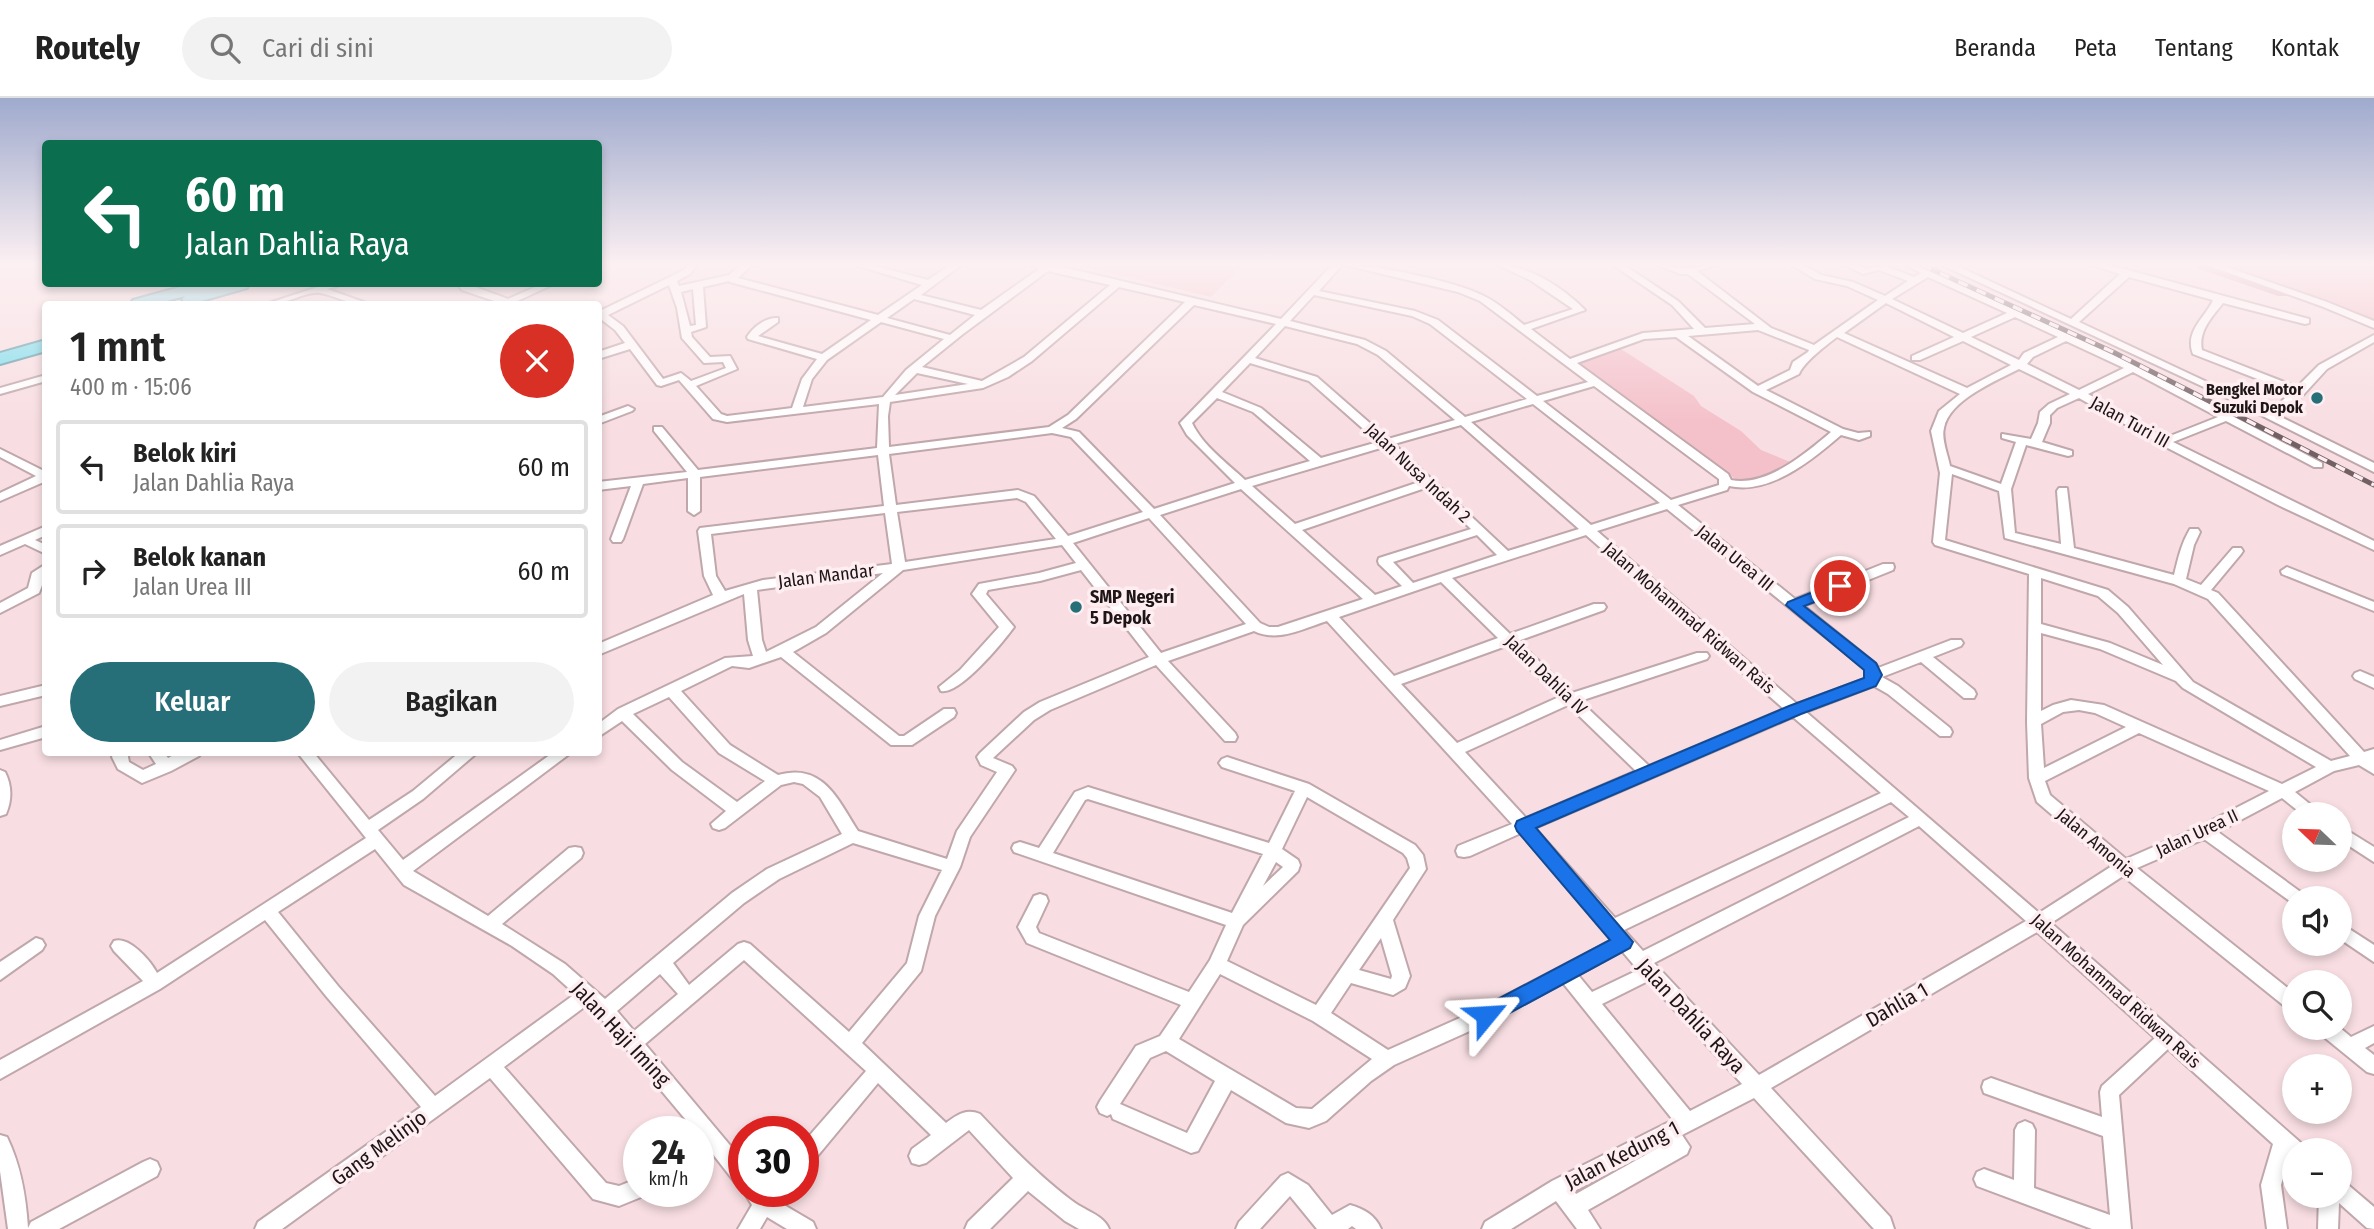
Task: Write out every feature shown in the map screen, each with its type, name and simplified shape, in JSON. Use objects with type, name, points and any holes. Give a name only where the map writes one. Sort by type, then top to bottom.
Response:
[{"type":"highway","points":[[0,348],[42,335]]},
{"type":"highway","points":[[0,359],[42,346]]},
{"type":"street","points":[[605,318],[631,345],[639,366],[660,383],[681,376],[719,418],[885,400],[983,384],[1004,375],[1028,359],[1077,318]]},
{"type":"street","points":[[683,318],[687,338],[708,361],[726,358],[732,369],[690,385]]},
{"type":"street","points":[[685,330],[701,327],[700,318]]},
{"type":"street","points":[[872,318],[951,338]]},
{"type":"street","points":[[797,409],[804,385],[823,358],[883,318]]},
{"type":"street","points":[[602,730],[623,713],[730,661],[746,664],[783,651],[821,630],[899,567],[882,430],[885,400],[915,369],[979,318]]},
{"type":"street","points":[[1052,430],[1072,417],[1176,318]]},
{"type":"street","name":"Jalan Mohammad Ridwan Rais","points":[[1255,318],[1338,335],[1370,346],[1389,358],[1922,818],[2282,1139]]},
{"type":"street","points":[[1288,318],[1186,423],[1187,427],[1214,458],[1373,601]]},
{"type":"street","name":"Jalan Urea III","points":[[1424,318],[1429,319],[1535,399],[1669,505],[1871,667],[1873,677],[1945,732]]},
{"type":"street","points":[[1509,318],[1724,477],[1726,482],[1736,485],[1767,479],[1817,450],[1839,431]]},
{"type":"street","points":[[1525,328],[1556,318]]},
{"type":"street","points":[[1690,318],[1703,331]]},
{"type":"street","points":[[1753,318],[1766,328],[1815,349]]},
{"type":"street","points":[[1757,390],[1796,372],[1797,364],[1859,318]]},
{"type":"street","name":"Jalan Turi III","points":[[1923,318],[2078,393],[2164,442],[2282,502],[2374,545]]},
{"type":"street","points":[[1916,358],[2005,318]]},
{"type":"street","points":[[2026,318],[2133,368],[2318,465]]},
{"type":"street","points":[[2064,318],[2374,468]]},
{"type":"street","points":[[2073,322],[2078,318]]},
{"type":"street","points":[[2207,318],[2197,332],[2194,345],[2197,352],[2300,392]]},
{"type":"street","points":[[2293,318],[2305,321]]},
{"type":"street","points":[[2357,318],[2374,325]]},
{"type":"street","points":[[774,320],[756,331],[752,337],[823,358]]},
{"type":"street","points":[[1571,362],[1643,337],[1766,328]]},
{"type":"street","points":[[1836,333],[1968,394]]},
{"type":"street","points":[[1679,334],[1757,390],[1839,431],[1859,437],[1866,434]]},
{"type":"street","points":[[2067,337],[2028,355],[2026,361],[1968,394],[1944,413],[1937,431],[1945,468],[1939,542],[2109,597],[2180,678],[2197,692],[2329,767]]},
{"type":"street","points":[[2272,417],[2323,367],[2374,338]]},
{"type":"street","points":[[602,355],[631,345]]},
{"type":"street","name":"Jalan Nusa Indah 2","points":[[1248,359],[1313,379],[1430,482],[1506,556]]},
{"type":"street","points":[[2035,444],[2044,423],[2043,414],[2078,393],[2133,368]]},
{"type":"street","points":[[915,369],[983,384]]},
{"type":"street","points":[[0,391],[42,380]]},
{"type":"street","name":"Jalan Mandar","points":[[602,648],[750,587],[1065,541],[1384,442],[1598,382]]},
{"type":"street","points":[[1215,393],[1257,410],[1318,462]]},
{"type":"street","points":[[602,419],[628,409]]},
{"type":"street","points":[[1072,417],[1074,434]]},
{"type":"street","points":[[2164,442],[2227,417]]},
{"type":"street","points":[[658,429],[694,473],[694,510]]},
{"type":"street","points":[[602,486],[1052,430],[1074,434],[1154,513],[1255,626],[1267,632],[1279,632],[1723,487],[1726,482]]},
{"type":"street","points":[[2006,436],[2068,453]]},
{"type":"street","points":[[2022,440],[2005,489],[2009,534],[2179,581],[2203,591],[2222,604],[2370,760]]},
{"type":"street","points":[[0,452],[42,475]]},
{"type":"street","points":[[1945,468],[2005,489]]},
{"type":"street","points":[[0,497],[42,479]]},
{"type":"street","points":[[617,539],[638,482]]},
{"type":"street","points":[[1294,529],[1430,482]]},
{"type":"street","points":[[2062,549],[2063,491]]},
{"type":"street","points":[[721,597],[710,576],[704,531],[1021,494],[1030,499],[1065,541],[1158,659],[1230,737]]},
{"type":"street","points":[[1411,588],[1384,561],[1479,530]]},
{"type":"street","points":[[0,551],[42,532]]},
{"type":"street","points":[[2179,581],[2184,557],[2194,532]]},
{"type":"street","points":[[26,540],[42,548]]},
{"type":"street","points":[[2024,545],[2051,552],[2062,549]]},
{"type":"street","points":[[2203,591],[2237,551]]},
{"type":"street","points":[[960,698],[949,685],[965,673],[1007,627],[983,601],[980,590],[989,585],[1040,577],[1083,565]]},
{"type":"street","points":[[1793,605],[1888,567]]},
{"type":"street","points":[[2287,571],[2374,607]]},
{"type":"street","points":[[0,609],[34,590],[37,576],[42,572]]},
{"type":"street","name":"Jalan Amonia","points":[[2035,572],[2034,722],[2037,778],[2043,798],[2124,867],[2282,993]]},
{"type":"street","name":"Jalan Dahlia IV","points":[[1444,578],[1647,773]]},
{"type":"street","points":[[750,587],[755,640],[761,659]]},
{"type":"street","points":[[1391,682],[1599,607]]},
{"type":"street","name":"Jalan Dahlia Raya","points":[[1330,615],[1524,826],[1645,967],[1883,1224],[1884,1229]]},
{"type":"street","points":[[850,1044],[915,966],[928,916],[952,867],[963,835],[1007,771],[986,761],[985,757],[1029,716],[1045,706],[1158,659],[1255,626]]},
{"type":"street","points":[[2034,626],[2105,646],[2180,678]]},
{"type":"street","points":[[1464,852],[1795,710],[1870,682],[1873,677],[1956,643]]},
{"type":"street","points":[[783,651],[896,741],[907,741],[949,713]]},
{"type":"street","points":[[1455,750],[1569,699],[1702,656]]},
{"type":"street","points":[[1923,656],[1969,694]]},
{"type":"street","points":[[2360,677],[2374,683]]},
{"type":"street","points":[[671,689],[694,719],[732,754],[743,762],[758,767],[776,781]]},
{"type":"street","points":[[0,701],[42,691]]},
{"type":"street","points":[[2034,722],[2060,705],[2099,709],[2283,791],[2298,802]]},
{"type":"street","points":[[623,713],[677,766],[736,810]]},
{"type":"street","points":[[2037,778],[2137,728]]},
{"type":"street","points":[[0,745],[42,732]]},
{"type":"street","points":[[120,756],[123,765],[139,776],[148,776],[186,756]]},
{"type":"street","points":[[158,756],[166,766]]},
{"type":"street","name":"Jalan Haji Iming","points":[[307,756],[401,871],[424,889],[490,924],[559,969],[605,1010],[689,1116]]},
{"type":"street","points":[[0,1070],[154,984],[267,911],[372,834],[466,756]]},
{"type":"street","points":[[401,871],[559,756]]},
{"type":"street","name":"Jalan Urea II","points":[[2039,922],[2124,867],[2205,831],[2329,767],[2370,760]]},
{"type":"street","points":[[1227,763],[1304,788],[1415,855],[1419,869],[1319,1015]]},
{"type":"street","points":[[0,776],[4,790],[0,810]]},
{"type":"street","points":[[719,824],[776,781],[794,776],[816,785],[825,793],[852,836],[952,867]]},
{"type":"street","points":[[1227,1078],[1191,1144],[1114,1110],[1143,1052],[1167,1042],[1217,964],[1304,788]]},
{"type":"street","points":[[1044,856],[1080,796],[1088,793],[1273,851],[1289,861],[1292,864],[1290,871],[1236,922]]},
{"type":"street","points":[[1611,928],[1893,794]]},
{"type":"street","points":[[1588,1002],[1645,967],[1922,818]]},
{"type":"street","points":[[2205,831],[2282,888]]},
{"type":"street","points":[[605,1010],[724,910],[765,880],[852,836]]},
{"type":"street","points":[[2352,840],[2374,856]]},
{"type":"street","points":[[1020,848],[1236,922]]},
{"type":"street","points":[[490,924],[575,853]]},
{"type":"street","points":[[1040,901],[1027,927],[1033,939],[1193,1002]]},
{"type":"street","points":[[267,911],[332,991],[434,1108]]},
{"type":"street","points":[[1347,974],[1385,986],[1394,987],[1399,983],[1401,976],[1384,919]]},
{"type":"street","name":"Dahlia 1","points":[[1756,1087],[2039,922]]},
{"type":"street","points":[[2352,939],[2374,955]]},
{"type":"street","points":[[1167,1042],[1293,1117],[1309,1119],[1319,1115],[1364,1075],[1387,1059],[1475,1021],[1623,942]]},
{"type":"street","points":[[0,972],[36,944]]},
{"type":"street","points":[[120,946],[146,970],[154,984]]},
{"type":"street","points":[[633,1043],[744,949],[850,1044],[945,1135]]},
{"type":"street","points":[[663,964],[682,988]]},
{"type":"street","points":[[1217,964],[1319,1015],[1387,1059]]},
{"type":"street","points":[[1566,973],[1687,1122]]},
{"type":"street","name":"Gang Melinjo","points":[[265,1229],[587,995]]},
{"type":"street","points":[[2350,1047],[2374,1034]]},
{"type":"street","points":[[1984,1179],[2120,1229],[2109,1092],[2168,1037]]},
{"type":"street","points":[[2341,1040],[2374,1066]]},
{"type":"street","points":[[492,1066],[600,1192],[623,1194]]},
{"type":"street","points":[[819,1138],[878,1070]]},
{"type":"street","name":"Jalan Kedung 1","points":[[1492,1229],[1559,1188],[1756,1087]]},
{"type":"street","points":[[1992,1087],[2114,1130]]},
{"type":"street","points":[[919,1156],[964,1121],[973,1120],[1027,1178],[1072,1214],[1099,1229]]},
{"type":"street","points":[[2024,1194],[2025,1130]]},
{"type":"street","points":[[1573,1207],[1680,1147],[1668,1132]]},
{"type":"street","name":"Jalan Haji Iming","points":[[714,1146],[728,1161]]},
{"type":"street","points":[[2,1152],[16,1202],[18,1229]]},
{"type":"street","points":[[2277,1229],[2271,1185],[2282,1161]]},
{"type":"street","points":[[38,1229],[150,1169]]},
{"type":"street","points":[[975,1229],[1027,1178]]},
{"type":"street","points":[[1246,1229],[1288,1183],[1301,1192],[1326,1224],[1335,1226],[1350,1215],[1359,1218],[1371,1229]]},
{"type":"street","points":[[1559,1188],[1590,1229]]},
{"type":"street","points":[[2352,1202],[2374,1221]]},
{"type":"street","points":[[748,1229],[759,1207]]},
{"type":"street","points":[[778,1207],[806,1229]]},
{"type":"street","points":[[2328,1228],[2329,1208]]},
{"type":"shaded area","points":[[1618,347],[1694,396],[1701,406],[1741,431],[1761,450],[1795,464],[1760,479],[1738,481],[1575,360]]},
{"type":"railway","points":[[2038,318],[2113,352],[2374,485]]},
{"type":"place","name":"Bengkel Motor Suzuki Depok","points":[[2317,398]]},
{"type":"place","name":"SMP Negeri 5 Depok","points":[[1076,607]]},
{"type":"route","points":[[1486,1015],[1623,942],[1524,826],[1795,710],[1870,682],[1874,675],[1871,667],[1793,605],[1840,586]]}]
